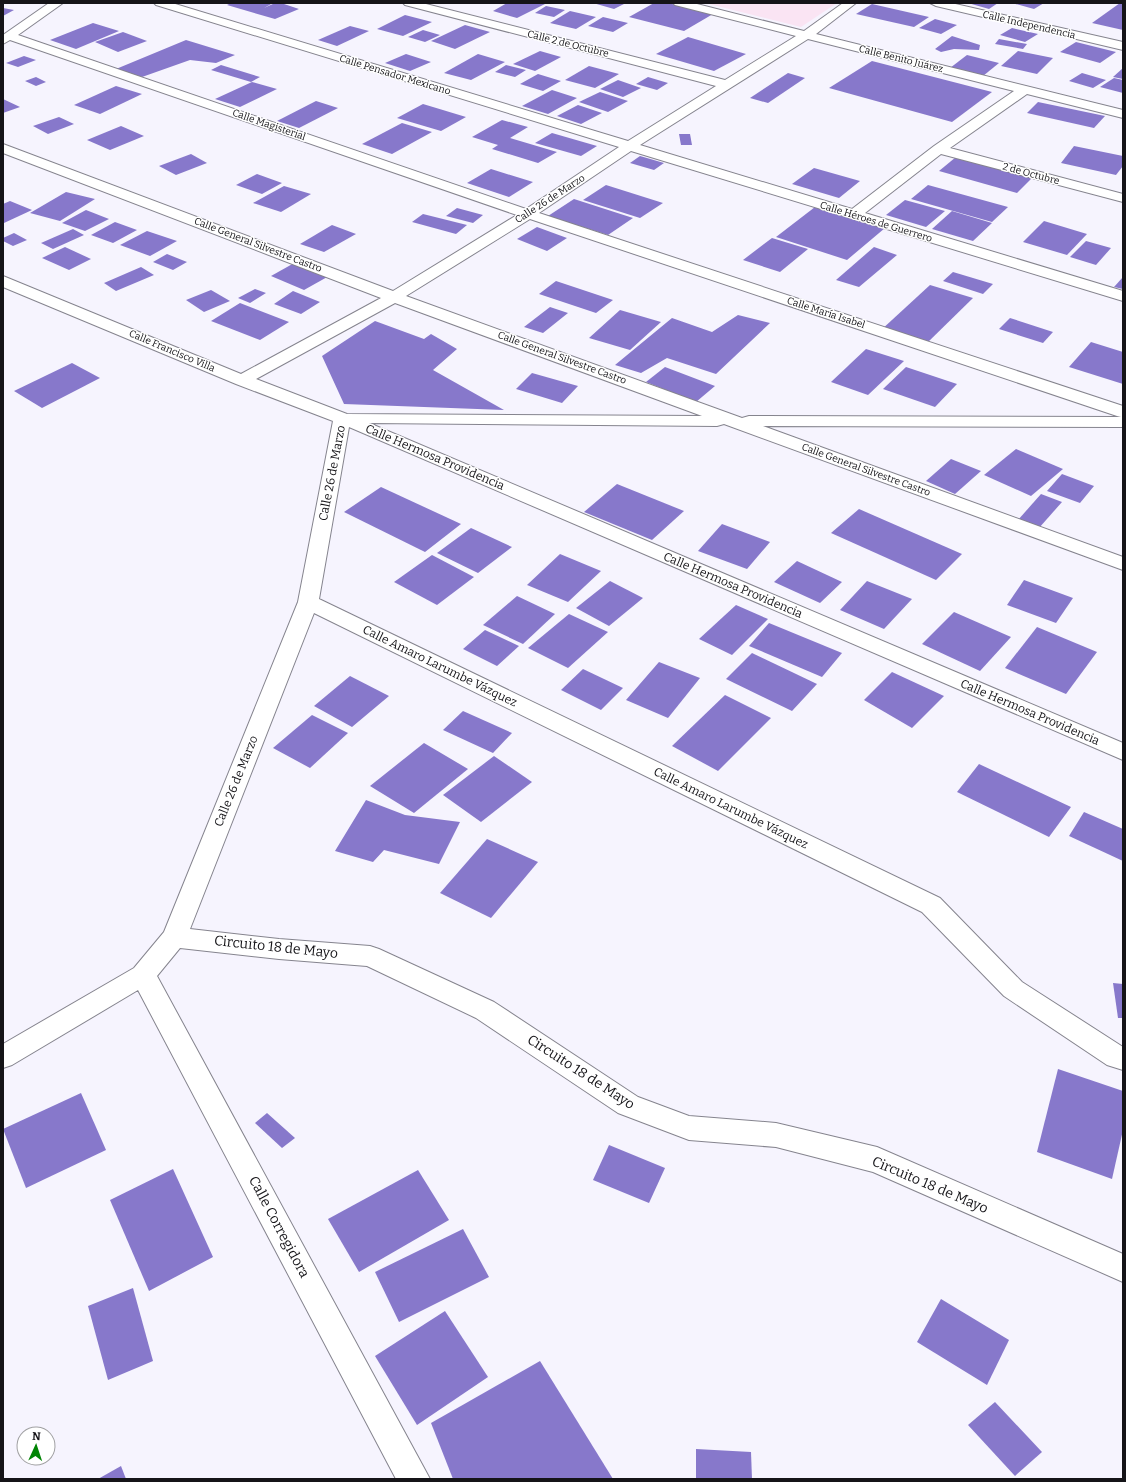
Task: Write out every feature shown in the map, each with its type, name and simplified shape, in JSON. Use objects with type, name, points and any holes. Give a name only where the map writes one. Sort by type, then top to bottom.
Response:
[{"type":"street","points":[[6,38],[57,3]]},
{"type":"street","name":"Calle Pensador Mexicano","points":[[160,3],[630,146]]},
{"type":"street","name":"Calle 2 de Octubre","points":[[409,3],[728,86]]},
{"type":"street","name":"Calle Benito Juárez","points":[[679,3],[1123,114]]},
{"type":"street","name":"Calle 26 de Marzo","points":[[242,380],[394,297],[528,214],[630,146],[728,86],[806,35],[850,3]]},
{"type":"street","name":"Calle Independencia","points":[[936,3],[1123,46]]},
{"type":"street","name":"Calle Magisterial","points":[[6,38],[528,214]]},
{"type":"street","points":[[853,214],[939,149],[1025,89]]},
{"type":"street","name":"Calle Héroes de Guerrero","points":[[630,146],[1123,296]]},
{"type":"street","name":"Calle General Silvestre Castro","points":[[3,148],[394,297],[1123,564]]},
{"type":"street","name":"2 de Octubre","points":[[939,149],[1123,198]]},
{"type":"street","name":"Calle María Isabel","points":[[528,214],[1123,412]]},
{"type":"street","name":"Calle Francisco Villa","points":[[3,281],[242,380],[342,418]]},
{"type":"street","points":[[342,418],[1123,422]]},
{"type":"street","name":"Calle 26 de Marzo","points":[[3,1057],[143,975],[174,937],[308,602],[342,418]]},
{"type":"street","name":"Calle Hermosa Providencia","points":[[342,418],[1123,752]]},
{"type":"street","name":"Calle Amaro Larumbe Vázquez","points":[[308,602],[931,904],[1013,989],[1116,1057],[1123,1059]]},
{"type":"street","name":"Circuito 18 de Mayo","points":[[174,937],[279,949],[370,956],[485,1010],[628,1105],[689,1128],[776,1135],[877,1160],[1123,1268]]},
{"type":"street","name":"Calle Corregidora","points":[[143,975],[414,1479]]},
{"type":"shaded area","points":[[705,3],[837,3],[801,27]]},
{"type":"building","points":[[231,3],[273,3],[264,8],[275,3],[281,3],[299,9],[275,19],[227,5]]},
{"type":"building","points":[[507,3],[547,3],[517,18],[493,11]]},
{"type":"building","points":[[593,3],[626,3],[614,9]]},
{"type":"building","points":[[654,3],[668,3],[713,14],[684,31],[629,17]]},
{"type":"building","points":[[968,3],[998,3],[989,9]]},
{"type":"building","points":[[1012,3],[1044,3],[1034,9]]},
{"type":"building","points":[[1120,3],[1123,3],[1123,30],[1092,23]]},
{"type":"building","points":[[872,4],[929,17],[914,27],[856,14]]},
{"type":"building","points":[[546,6],[565,10],[554,17],[535,13]]},
{"type":"building","points":[[3,8],[14,10],[3,16]]},
{"type":"building","points":[[570,11],[596,17],[576,29],[550,23]]},
{"type":"building","points":[[405,15],[432,22],[403,36],[377,29]]},
{"type":"building","points":[[603,17],[628,23],[613,32],[588,26]]},
{"type":"building","points":[[935,19],[957,25],[941,34],[919,28]]},
{"type":"building","points":[[93,23],[119,31],[76,49],[50,40]]},
{"type":"building","points":[[465,25],[490,32],[455,49],[431,41]]},
{"type":"building","points":[[350,26],[369,31],[337,46],[318,40]]},
{"type":"building","points":[[1012,28],[1038,34],[1025,42],[1000,35]]},
{"type":"building","points":[[423,30],[440,35],[425,42],[408,37]]},
{"type":"building","points":[[123,32],[147,41],[118,52],[95,42]]},
{"type":"building","points":[[952,36],[980,45],[979,50],[954,49],[941,52],[935,49]]},
{"type":"building","points":[[688,37],[746,54],[714,71],[656,54]]},
{"type":"building","points":[[999,39],[1027,44],[1023,49],[995,44]]},
{"type":"building","points":[[186,40],[235,55],[216,63],[190,60],[142,77],[116,69]]},
{"type":"building","points":[[1076,42],[1116,52],[1100,63],[1060,52]]},
{"type":"building","points":[[540,51],[561,57],[535,71],[513,64]]},
{"type":"building","points":[[1018,51],[1053,58],[1037,74],[1001,66]]},
{"type":"building","points":[[406,54],[431,62],[410,71],[385,63]]},
{"type":"building","points":[[478,54],[505,62],[471,80],[444,73]]},
{"type":"building","points":[[967,55],[999,63],[983,76],[950,68]]},
{"type":"building","points":[[24,56],[36,60],[18,67],[6,63]]},
{"type":"building","points":[[872,61],[992,92],[952,122],[829,88]]},
{"type":"building","points":[[221,65],[260,77],[251,82],[211,70]]},
{"type":"building","points":[[506,65],[526,70],[515,77],[495,72]]},
{"type":"building","points":[[589,66],[619,74],[595,88],[565,80]]},
{"type":"building","points":[[1123,68],[1123,79],[1113,77]]},
{"type":"building","points":[[788,73],[805,78],[768,103],[750,98]]},
{"type":"building","points":[[1082,73],[1106,80],[1093,88],[1069,81]]},
{"type":"building","points":[[538,74],[561,81],[543,91],[520,84]]},
{"type":"building","points":[[36,77],[46,82],[36,86],[25,81]]},
{"type":"building","points":[[648,77],[668,83],[657,90],[636,84]]},
{"type":"building","points":[[1114,78],[1123,80],[1123,93],[1100,87]]},
{"type":"building","points":[[618,80],[641,88],[623,97],[600,89]]},
{"type":"building","points":[[252,82],[277,89],[240,107],[215,99]]},
{"type":"building","points":[[116,86],[142,94],[100,114],[74,105]]},
{"type":"building","points":[[552,90],[577,98],[548,114],[522,106]]},
{"type":"building","points":[[600,92],[628,101],[608,112],[579,102]]},
{"type":"building","points":[[3,99],[20,107],[3,113]]},
{"type":"building","points":[[316,101],[338,108],[299,128],[277,121]]},
{"type":"building","points":[[1038,102],[1105,116],[1094,128],[1027,113]]},
{"type":"building","points":[[423,104],[466,117],[441,131],[397,118]]},
{"type":"building","points":[[578,105],[602,113],[581,124],[557,116]]},
{"type":"building","points":[[59,117],[74,124],[48,134],[33,126]]},
{"type":"building","points":[[502,120],[528,127],[510,138],[557,152],[538,163],[492,149],[498,145],[472,137]]},
{"type":"building","points":[[402,123],[432,132],[392,154],[362,144]]},
{"type":"building","points":[[121,126],[144,136],[110,150],[87,140]]},
{"type":"building","points":[[552,133],[597,146],[581,156],[535,143]]},
{"type":"building","points":[[679,134],[690,134],[692,145],[681,145]]},
{"type":"building","points":[[1074,146],[1123,156],[1123,166],[1116,175],[1061,163]]},
{"type":"building","points":[[191,154],[207,163],[176,175],[159,166]]},
{"type":"building","points":[[640,156],[664,163],[654,170],[630,163]]},
{"type":"building","points":[[956,157],[1032,178],[1017,193],[939,171]]},
{"type":"building","points":[[814,168],[860,181],[839,198],[792,184]]},
{"type":"building","points":[[491,169],[533,182],[509,197],[467,183]]},
{"type":"building","points":[[257,174],[282,183],[262,194],[236,185]]},
{"type":"building","points":[[606,185],[663,203],[640,218],[583,200]]},
{"type":"building","points":[[928,185],[1008,207],[992,222],[911,199]]},
{"type":"building","points":[[284,186],[311,194],[281,212],[253,203]]},
{"type":"building","points":[[66,192],[95,199],[60,221],[30,213]]},
{"type":"building","points":[[574,199],[633,218],[608,235],[548,216]]},
{"type":"building","points":[[905,200],[945,211],[926,227],[886,215]]},
{"type":"building","points":[[10,201],[32,210],[4,223],[3,204]]},
{"type":"building","points":[[815,207],[885,228],[847,260],[776,237]]},
{"type":"building","points":[[457,208],[483,215],[473,223],[446,216]]},
{"type":"building","points":[[86,210],[109,219],[85,231],[62,223]]},
{"type":"building","points":[[952,211],[992,223],[973,241],[932,229]]},
{"type":"building","points":[[423,214],[467,225],[456,234],[412,222]]},
{"type":"building","points":[[1044,221],[1087,234],[1067,255],[1023,242]]},
{"type":"building","points":[[115,222],[137,230],[113,243],[91,235]]},
{"type":"building","points":[[332,225],[356,234],[324,252],[300,244]]},
{"type":"building","points":[[537,227],[567,238],[547,251],[517,239]]},
{"type":"building","points":[[73,229],[84,235],[53,249],[41,243]]},
{"type":"building","points":[[147,231],[177,241],[150,256],[120,245]]},
{"type":"building","points":[[14,233],[27,240],[13,246],[3,241],[3,238]]},
{"type":"building","points":[[772,238],[808,249],[780,272],[743,260]]},
{"type":"building","points":[[1086,241],[1111,248],[1096,265],[1070,257]]},
{"type":"building","points":[[65,247],[91,259],[69,270],[42,258]]},
{"type":"building","points":[[874,247],[897,255],[859,287],[836,280]]},
{"type":"building","points":[[167,254],[187,262],[173,270],[153,262]]},
{"type":"building","points":[[296,262],[329,276],[304,290],[271,276]]},
{"type":"building","points":[[141,267],[154,275],[116,291],[104,283]]},
{"type":"building","points":[[953,272],[993,284],[983,294],[943,281]]},
{"type":"building","points":[[1123,277],[1123,289],[1114,287]]},
{"type":"building","points":[[556,281],[613,300],[596,313],[539,294]]},
{"type":"building","points":[[930,285],[973,298],[925,345],[880,331]]},
{"type":"building","points":[[255,289],[266,293],[250,303],[238,298]]},
{"type":"building","points":[[211,290],[230,301],[204,312],[186,300]]},
{"type":"building","points":[[293,291],[320,302],[301,314],[274,304]]},
{"type":"building","points":[[240,303],[289,322],[260,340],[211,321]]},
{"type":"building","points":[[550,307],[568,313],[543,333],[524,327]]},
{"type":"building","points":[[620,310],[661,322],[630,350],[589,338]]},
{"type":"building","points":[[738,315],[770,323],[716,374],[667,358],[641,373],[615,365],[672,318],[712,332]]},
{"type":"building","points":[[1010,318],[1053,332],[1043,343],[999,329]]},
{"type":"building","points":[[375,321],[424,339],[431,334],[457,349],[433,370],[504,410],[344,404],[322,356]]},
{"type":"building","points":[[1091,342],[1123,352],[1123,384],[1069,367]]},
{"type":"building","points":[[866,349],[904,361],[868,395],[831,382]]},
{"type":"building","points":[[72,363],[100,378],[42,408],[14,391]]},
{"type":"building","points":[[665,367],[715,386],[696,402],[646,382]]},
{"type":"building","points":[[906,367],[957,384],[935,407],[883,389]]},
{"type":"building","points":[[532,373],[578,386],[562,403],[516,389]]},
{"type":"building","points":[[1016,449],[1063,469],[1031,496],[984,475]]},
{"type":"building","points":[[951,459],[981,471],[955,494],[926,481]]},
{"type":"building","points":[[1062,474],[1094,486],[1080,503],[1047,491]]},
{"type":"building","points":[[617,484],[684,511],[652,540],[584,512]]},
{"type":"building","points":[[381,487],[461,524],[425,552],[344,512]]},
{"type":"building","points":[[1041,494],[1062,502],[1039,528],[1018,520]]},
{"type":"building","points":[[859,509],[962,554],[936,580],[831,533]]},
{"type":"building","points":[[722,524],[770,542],[747,569],[698,551]]},
{"type":"building","points":[[471,528],[512,547],[478,573],[437,553]]},
{"type":"building","points":[[560,554],[601,571],[568,602],[527,585]]},
{"type":"building","points":[[432,555],[474,577],[437,605],[394,582]]},
{"type":"building","points":[[797,561],[842,582],[820,603],[774,582]]},
{"type":"building","points":[[1024,580],[1073,598],[1056,623],[1007,605]]},
{"type":"building","points":[[610,581],[643,598],[609,626],[576,608]]},
{"type":"building","points":[[867,581],[912,599],[884,629],[840,610]]},
{"type":"building","points":[[517,596],[555,614],[523,644],[483,625]]},
{"type":"building","points":[[736,605],[768,619],[732,655],[699,639]]},
{"type":"building","points":[[954,612],[1011,637],[980,671],[922,644]]},
{"type":"building","points":[[569,614],[608,632],[568,668],[528,648]]},
{"type":"building","points":[[769,623],[842,653],[822,677],[749,646]]},
{"type":"building","points":[[1037,627],[1097,652],[1066,694],[1005,668]]},
{"type":"building","points":[[485,630],[519,646],[497,666],[463,649]]},
{"type":"building","points":[[752,653],[817,684],[792,711],[726,679]]},
{"type":"building","points":[[659,662],[700,678],[668,718],[626,700]]},
{"type":"building","points":[[583,669],[623,688],[601,710],[561,690]]},
{"type":"building","points":[[892,672],[944,696],[912,728],[864,700]]},
{"type":"building","points":[[350,676],[389,696],[352,727],[314,706]]},
{"type":"building","points":[[725,695],[771,718],[718,771],[672,746]]},
{"type":"building","points":[[463,711],[512,733],[493,753],[443,730]]},
{"type":"building","points":[[312,715],[348,733],[310,768],[273,748]]},
{"type":"building","points":[[424,743],[468,769],[414,813],[370,786]]},
{"type":"building","points":[[494,756],[532,782],[481,822],[443,795]]},
{"type":"building","points":[[979,764],[1071,807],[1049,837],[957,792]]},
{"type":"building","points":[[366,800],[405,815],[460,822],[439,864],[384,850],[373,862],[335,851]]},
{"type":"building","points":[[1084,812],[1123,829],[1123,861],[1069,836]]},
{"type":"building","points":[[487,839],[538,862],[491,918],[440,893]]},
{"type":"building","points":[[1113,983],[1123,984],[1123,1018],[1118,1018]]},
{"type":"building","points":[[1058,1069],[1123,1091],[1123,1130],[1112,1179],[1037,1152]]},
{"type":"building","points":[[81,1093],[106,1150],[26,1188],[3,1129]]},
{"type":"building","points":[[267,1113],[295,1138],[282,1148],[255,1123]]},
{"type":"building","points":[[609,1145],[665,1168],[649,1203],[593,1180]]},
{"type":"building","points":[[173,1169],[213,1257],[149,1291],[110,1200]]},
{"type":"building","points":[[418,1170],[449,1220],[359,1272],[328,1219]]},
{"type":"building","points":[[463,1229],[489,1277],[399,1322],[375,1272]]},
{"type":"building","points":[[133,1288],[153,1361],[108,1380],[88,1306]]},
{"type":"building","points":[[941,1299],[1009,1340],[987,1385],[917,1342]]},
{"type":"building","points":[[445,1311],[488,1377],[417,1425],[375,1356]]},
{"type":"building","points":[[540,1361],[613,1479],[453,1479],[431,1423]]},
{"type":"building","points":[[995,1402],[1042,1452],[1015,1476],[968,1425]]},
{"type":"building","points":[[696,1449],[751,1452],[752,1479],[696,1479]]},
{"type":"building","points":[[121,1466],[126,1479],[98,1479]]}]
